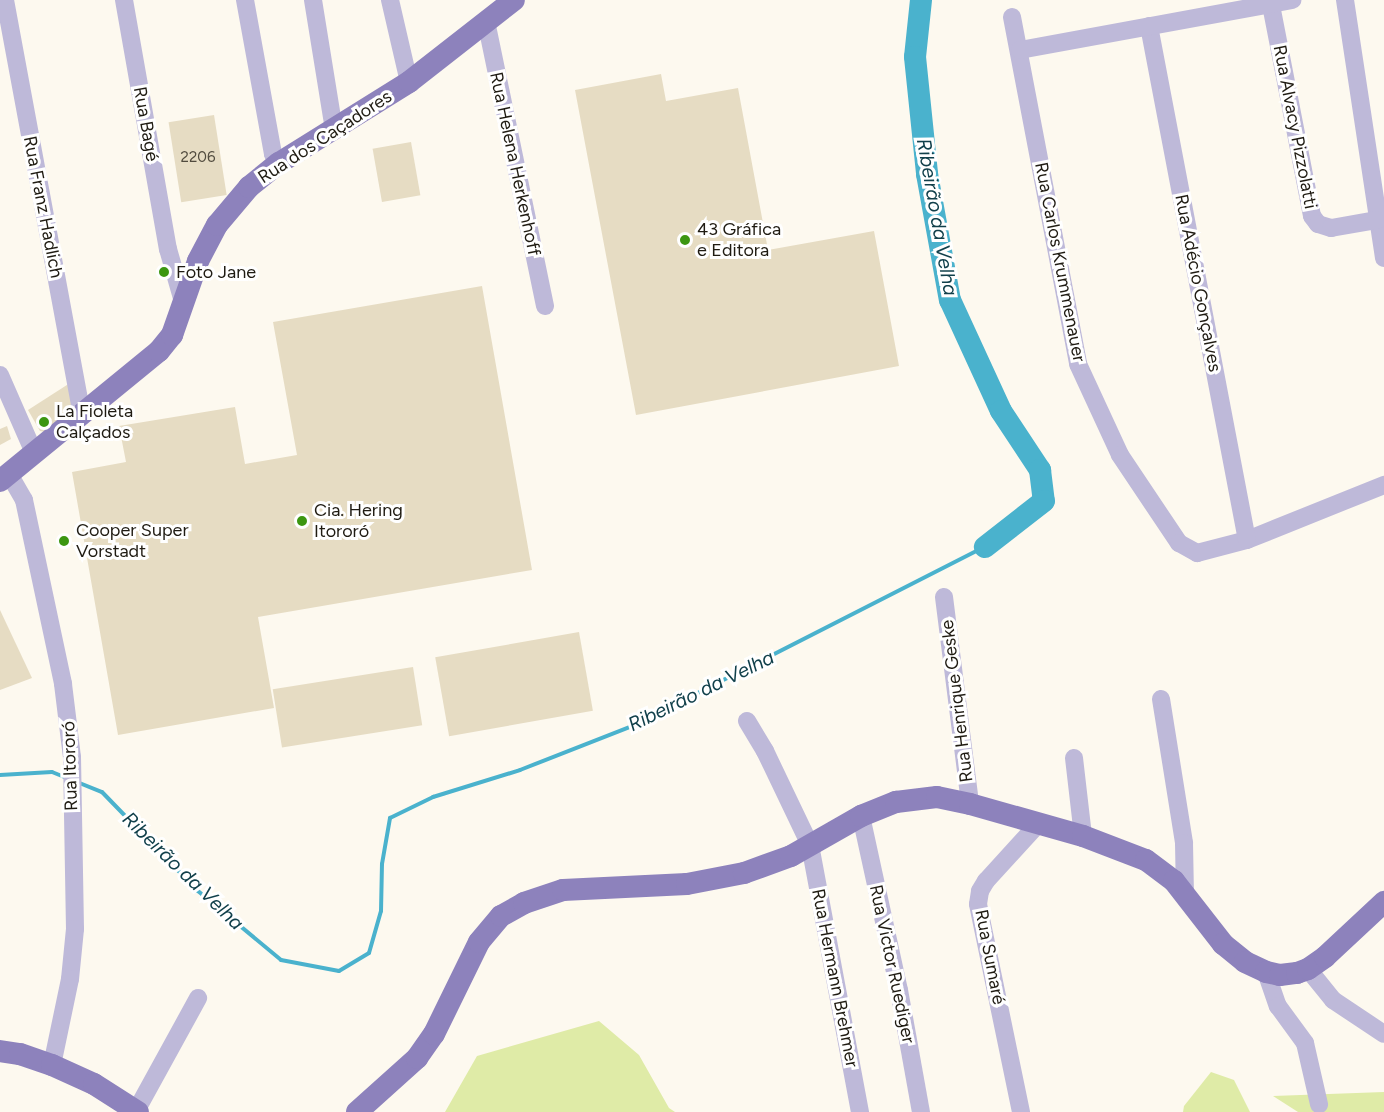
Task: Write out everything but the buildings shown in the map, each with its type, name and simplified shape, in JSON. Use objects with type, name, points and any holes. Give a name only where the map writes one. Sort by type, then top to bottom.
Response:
[{"type":"main road","name":"Rua dos Caçadores","points":[[5,477],[159,351],[172,335],[198,261],[231,206],[249,187],[279,163],[409,82],[514,0]]},
{"type":"main road","points":[[357,1112],[417,1058],[434,1034],[479,942],[501,916],[516,907],[544,894],[562,890],[687,884],[744,873],[791,856],[881,807],[917,799],[937,797],[970,804],[1083,836],[1146,860],[1165,872],[1223,944],[1245,962],[1266,972],[1280,975],[1308,969],[1325,957],[1384,902]]},
{"type":"main road","points":[[0,1051],[20,1054],[52,1065],[94,1084],[137,1111]]},
{"type":"street","name":"Rua Franz Hadlich","points":[[5,0],[82,414]]},
{"type":"street","name":"Rua Bagé","points":[[124,0],[168,249],[184,305]]},
{"type":"street","points":[[245,0],[273,154],[279,163]]},
{"type":"street","points":[[313,0],[334,129]]},
{"type":"street","points":[[390,0],[409,82]]},
{"type":"street","points":[[1020,50],[1292,0]]},
{"type":"street","points":[[1345,0],[1384,258]]},
{"type":"street","name":"Rua Alvacy Pizzolatti","points":[[1271,4],[1312,216],[1318,224],[1331,228],[1377,220]]},
{"type":"street","name":"Rua Carlos Krummenauer","points":[[1012,17],[1078,364],[1120,455],[1179,543],[1197,553],[1247,540]]},
{"type":"street","name":"Rua Helena Herkenhoff","points":[[486,21],[544,306]]},
{"type":"street","name":"Rua Adécio Gonçalves","points":[[1149,26],[1247,540]]},
{"type":"street","points":[[168,249],[198,261]]},
{"type":"street","points":[[0,375],[34,453]]},
{"type":"street","name":"Rua Itororó","points":[[5,477],[24,500],[67,706],[72,757],[74,950],[52,1065]]},
{"type":"street","points":[[1247,540],[1384,485]]},
{"type":"street","name":"Rua Henrique Geske","points":[[944,597],[970,804]]},
{"type":"street","points":[[1161,699],[1184,843],[1185,894]]},
{"type":"street","name":"Rua Hermann Brehmer","points":[[747,721],[765,751],[810,845],[860,1112]]},
{"type":"street","points":[[1074,758],[1083,836]]},
{"type":"street","name":"Rua Victor Ruediger","points":[[861,816],[899,990],[921,1112]]},
{"type":"street","name":"Rua Sumaré","points":[[1021,1112],[978,904],[980,891],[986,881],[1039,823]]},
{"type":"street","points":[[1308,969],[1333,1000],[1384,1034]]},
{"type":"street","points":[[1266,972],[1278,1006],[1305,1043],[1319,1104]]},
{"type":"street","points":[[137,1111],[198,999]]},
{"type":"green space","points":[[599,1021],[639,1055],[669,1108],[675,1112],[445,1112],[477,1056]]},
{"type":"green space","points":[[1211,1072],[1234,1080],[1250,1112],[1183,1112],[1184,1106]]},
{"type":"green space","points":[[1384,1092],[1384,1112],[1298,1112],[1273,1096]]},
{"type":"waterway","name":"Ribeirão da Velha","points":[[921,0],[915,57],[927,174],[950,300],[1001,411],[1040,470],[1044,501],[985,547]]},
{"type":"waterway","name":"Ribeirão da Velha","points":[[77,782],[102,792],[198,891],[281,960],[339,971],[369,953],[381,911],[382,864],[390,818],[433,797],[520,770],[635,725],[985,547]]},
{"type":"waterway","name":"Ribeirão da Velha","points":[[0,775],[52,772],[67,778]]},
{"type":"place","name":"43 Gráfica e Editora","points":[[685,240]]},
{"type":"place","name":"Foto Jane","points":[[164,272]]},
{"type":"place","name":"La Fioleta Calçados","points":[[44,422]]},
{"type":"place","name":"Cia. Hering Itororó","points":[[302,521]]},
{"type":"place","name":"Cooper Super Vorstadt","points":[[64,541]]}]
